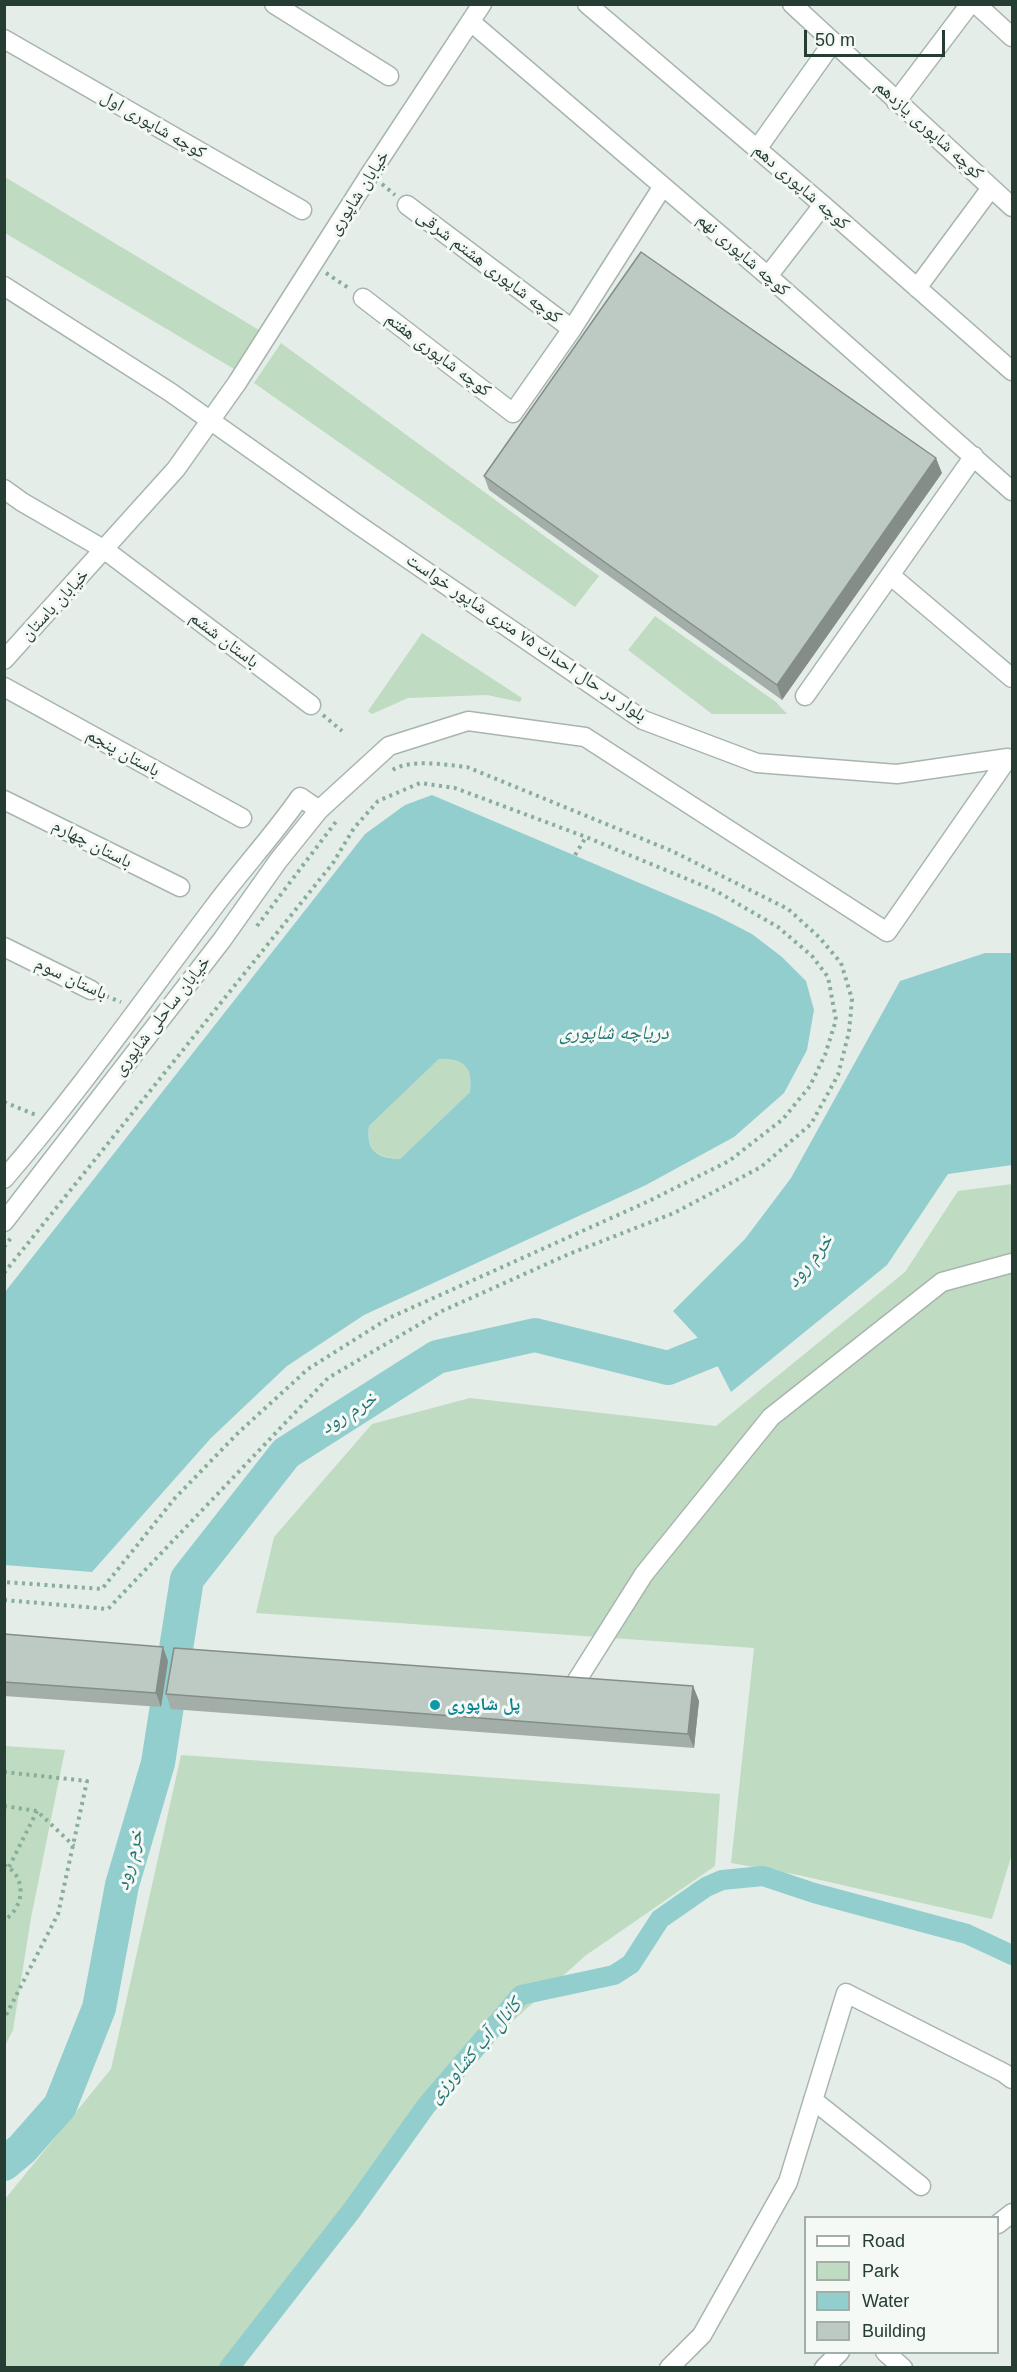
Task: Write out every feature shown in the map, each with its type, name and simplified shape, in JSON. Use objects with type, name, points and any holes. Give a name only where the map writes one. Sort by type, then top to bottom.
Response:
[{"type":"street","points":[[274,4],[389,76]]},
{"type":"street","name":"خیابان شاپوری","points":[[211,420],[482,4]]},
{"type":"street","name":"کوچه شاپوری دهم","points":[[587,4],[757,148],[1012,371]]},
{"type":"street","name":"کوچه شاپوری یازدهم","points":[[792,4],[1012,207]]},
{"type":"street","points":[[896,102],[970,4]]},
{"type":"street","points":[[976,4],[1012,37]]},
{"type":"street","name":"کوچه شاپوری نهم","points":[[471,22],[768,276],[1012,491]]},
{"type":"street","name":"کوچه شاپوری اول","points":[[4,39],[302,210]]},
{"type":"street","points":[[757,148],[833,42]]},
{"type":"street","points":[[572,330],[663,186]]},
{"type":"street","points":[[917,288],[991,188]]},
{"type":"street","name":"کوچه شاپوری هشتم شرقی","points":[[407,205],[572,330]]},
{"type":"street","points":[[768,276],[823,205]]},
{"type":"street","name":"بلوار در حال احداث ۷۵ متری شاپور خواست","points":[[4,286],[211,420],[357,524],[643,720],[757,762],[897,774],[1008,758],[887,932],[585,737],[468,721],[389,746],[319,810]]},
{"type":"street","name":"کوچه شاپوری هفتم","points":[[363,298],[513,413],[572,330]]},
{"type":"street","name":"خیابان باستان","points":[[4,660],[176,469],[211,420]]},
{"type":"street","points":[[805,696],[974,456]]},
{"type":"street","name":"باستان ششم","points":[[4,489],[22,502],[105,550],[311,705]]},
{"type":"street","points":[[890,575],[1012,678]]},
{"type":"street","name":"باستان پنجم","points":[[4,687],[242,818]]},
{"type":"street","name":"خیابان ساحلی شاپوری","points":[[4,1179],[54,1122],[215,905],[273,836],[300,797],[319,810],[73,1135],[8,1230]]},
{"type":"street","name":"باستان چهارم","points":[[4,800],[180,887]]},
{"type":"street","name":"باستان سوم","points":[[4,947],[91,990]]},
{"type":"street","points":[[54,1122],[73,1135]]},
{"type":"street","points":[[556,1712],[644,1574],[771,1417],[942,1282],[1012,1263]]},
{"type":"street","points":[[669,2367],[702,2335],[788,2182],[846,1993],[1012,2079]]},
{"type":"street","points":[[813,2100],[921,2186]]},
{"type":"street","points":[[825,2367],[838,2354]]},
{"type":"street","points":[[887,2354],[903,2367]]},
{"type":"path","points":[[370,174],[407,205]]},
{"type":"path","points":[[313,263],[363,298]]},
{"type":"path","points":[[311,705],[342,731]]},
{"type":"path","points":[[4,1600],[108,1609],[328,1378],[442,1311],[569,1254],[674,1213],[761,1167],[811,1124],[838,1075],[849,1032],[852,999],[841,963],[819,937],[788,909],[672,851],[467,767],[431,763],[397,767],[389,772]]},
{"type":"path","points":[[4,1273],[333,863],[354,828],[378,801],[420,783],[454,788],[586,837],[716,891],[778,927],[812,956],[828,977],[836,1020],[825,1055],[810,1086],[783,1119],[729,1161],[649,1201],[389,1318],[308,1369],[239,1432],[175,1498],[102,1589],[4,1582]]},
{"type":"path","points":[[254,929],[339,817]]},
{"type":"path","points":[[575,855],[586,837]]},
{"type":"path","name":"باستان سوم","points":[[91,990],[138,1009]]},
{"type":"path","points":[[4,1102],[54,1122]]},
{"type":"path","points":[[4,1247],[8,1230]]},
{"type":"path","points":[[4,1772],[87,1781],[58,1914],[4,2019]]},
{"type":"path","points":[[4,1806],[38,1811],[74,1846]]},
{"type":"path","points":[[4,1920],[12,1916],[21,1900],[20,1882],[7,1866],[38,1811]]},
{"type":"green space","points":[[5,177],[259,330],[234,369],[5,233]]},
{"type":"green space","points":[[281,343],[599,576],[575,607],[254,383]]},
{"type":"green space","points":[[655,616],[776,702],[787,714],[712,714],[628,650]]},
{"type":"green space","points":[[422,633],[522,698],[520,702],[487,695],[408,698],[372,714],[368,711]]},
{"type":"green space","points":[[439,1059],[455,1060],[465,1066],[470,1076],[470,1092],[400,1159],[379,1154],[372,1147],[369,1126]]},
{"type":"green space","points":[[1012,1184],[1012,1854],[992,1919],[798,1875],[731,1863],[754,1648],[256,1613],[274,1537],[372,1424],[470,1398],[716,1426],[905,1272],[958,1191]]},
{"type":"green space","points":[[5,1746],[65,1750],[31,1918],[13,2030],[5,2046]]},
{"type":"green space","points":[[181,1755],[720,1794],[715,1866],[585,1956],[414,2110],[239,2367],[5,2367],[5,2199],[111,2069]]},
{"type":"water","name":"دریاچه شاپوری","points":[[432,795],[715,915],[752,934],[782,957],[806,981],[814,1010],[807,1050],[784,1093],[734,1137],[646,1185],[364,1315],[287,1366],[211,1438],[92,1572],[5,1565],[5,1292],[365,834],[405,805]],"holes":[[[439,1059],[461,1062],[468,1070],[471,1083],[470,1092],[400,1159],[385,1157],[375,1152],[369,1142],[369,1126]]]},
{"type":"water","points":[[985,953],[1012,953],[1012,1165],[948,1174],[887,1265],[731,1392],[710,1351],[673,1311],[745,1239],[791,1178],[900,981]]},
{"type":"building","points":[[641,252],[936,458],[777,685],[484,476]]},
{"type":"building","points":[[4,1634],[163,1647],[156,1693],[4,1682]]},
{"type":"building","name":"پل شاپوری","points":[[174,1648],[693,1686],[688,1734],[166,1694]]},
{"type":"waterway","name":"خرم رود","points":[[4,2164],[22,2149],[60,2106],[99,2008],[122,1885],[158,1763],[187,1579],[286,1453],[437,1357],[535,1335],[668,1368],[710,1351],[748,1323]]},
{"type":"waterway","name":"کانال آب کشاورزی","points":[[229,2368],[352,2210],[426,2106],[521,1995],[614,1975],[631,1964],[660,1919],[706,1887],[722,1880],[763,1876],[814,1893],[967,1934],[1012,1955]]},
{"type":"place","name":"پل شاپوری","points":[[435,1705]]}]
